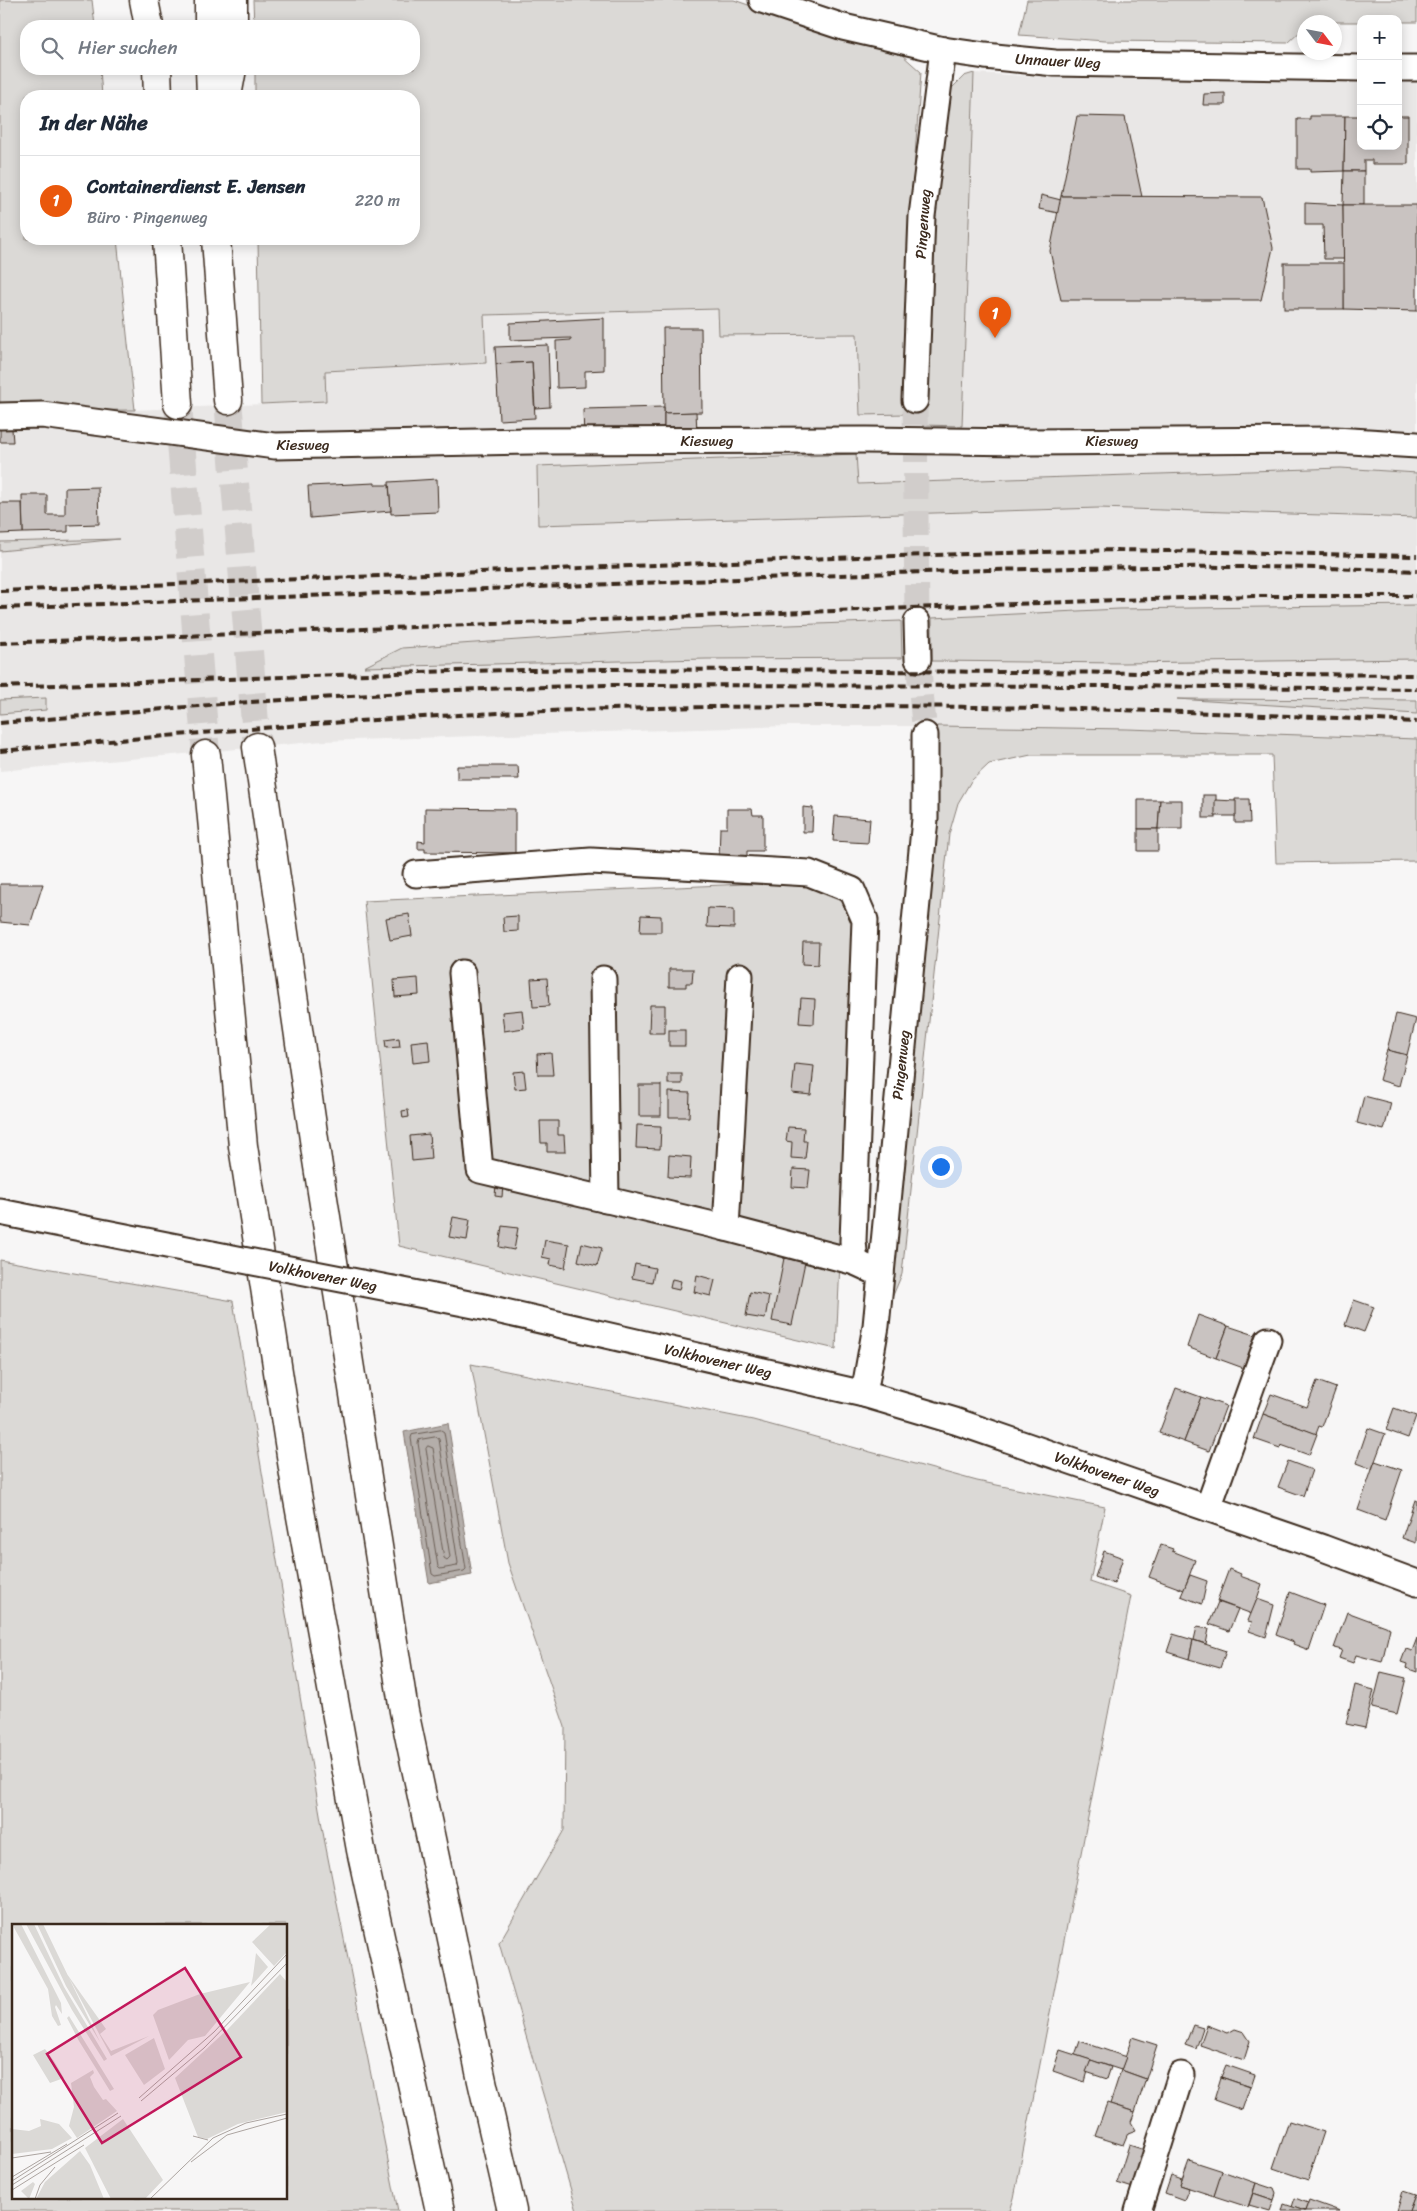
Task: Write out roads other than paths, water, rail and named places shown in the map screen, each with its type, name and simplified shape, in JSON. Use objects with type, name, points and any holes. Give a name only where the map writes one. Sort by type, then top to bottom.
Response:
[{"type":"highway","points":[[144,0],[147,20]]},
{"type":"highway","points":[[155,0],[156,20]]},
{"type":"highway","points":[[208,0],[209,20]]},
{"type":"highway","points":[[233,0],[233,20]]},
{"type":"highway","points":[[156,75],[158,90]]},
{"type":"highway","points":[[210,75],[210,90]]},
{"type":"highway","points":[[228,90],[231,75]]},
{"type":"highway","points":[[167,245],[178,404]]},
{"type":"highway","points":[[216,245],[228,400]]},
{"type":"highway","points":[[257,747],[318,1169],[404,1711],[482,2081],[512,2211]]},
{"type":"highway","points":[[206,755],[243,1146],[297,1494],[361,1850],[440,2211]]},
{"type":"street","name":"Unnauer Weg","points":[[762,0],[843,27],[944,50],[985,56],[1055,63],[1357,68]]},
{"type":"street","name":"Pingenweg","points":[[915,400],[922,216],[944,50]]},
{"type":"street","points":[[1402,68],[1417,68]]},
{"type":"street","name":"Kiesweg","points":[[0,416],[42,415],[275,446],[541,441],[867,440],[1028,442],[1335,440],[1417,444]]},
{"type":"street","points":[[917,622],[918,660]]},
{"type":"street","name":"Pingenweg","points":[[864,1394],[876,1326],[925,819],[925,735]]},
{"type":"street","points":[[416,874],[591,861],[810,873],[852,890],[865,920],[854,1231],[855,1262]]},
{"type":"street","points":[[462,973],[480,1170],[726,1228],[855,1262],[881,1274]]},
{"type":"street","points":[[726,1228],[740,976]]},
{"type":"street","points":[[603,979],[606,1200]]},
{"type":"street","name":"Volkhovener Weg","points":[[0,1212],[488,1308],[864,1394],[955,1421],[1208,1508],[1417,1583]]},
{"type":"street","points":[[1208,1508],[1268,1340]]},
{"type":"street","points":[[1146,2209],[1181,2075]]},
{"type":"water","points":[[448,1423],[472,1575],[429,1583],[404,1432]]},
{"type":"tunnel","points":[[228,400],[257,747]]},
{"type":"tunnel","points":[[915,400],[917,622]]},
{"type":"tunnel","points":[[178,404],[206,755]]},
{"type":"tunnel","points":[[918,659],[925,735]]},
{"type":"railway","points":[[0,591],[858,557],[1117,550],[1417,556]]},
{"type":"railway","points":[[0,608],[963,571],[1145,567],[1326,568],[1417,571]]},
{"type":"railway","points":[[0,643],[1119,600],[1253,596],[1417,596]]},
{"type":"railway","points":[[0,687],[451,671],[606,669],[1417,675]]},
{"type":"railway","points":[[0,723],[233,703],[455,690],[606,685],[1116,686],[1417,689]]},
{"type":"railway","points":[[0,751],[382,719],[612,709],[914,706],[1216,713],[1417,722]]},
{"type":"place","name":"Containerdienst E. Jensen","points":[[995,338]]}]
